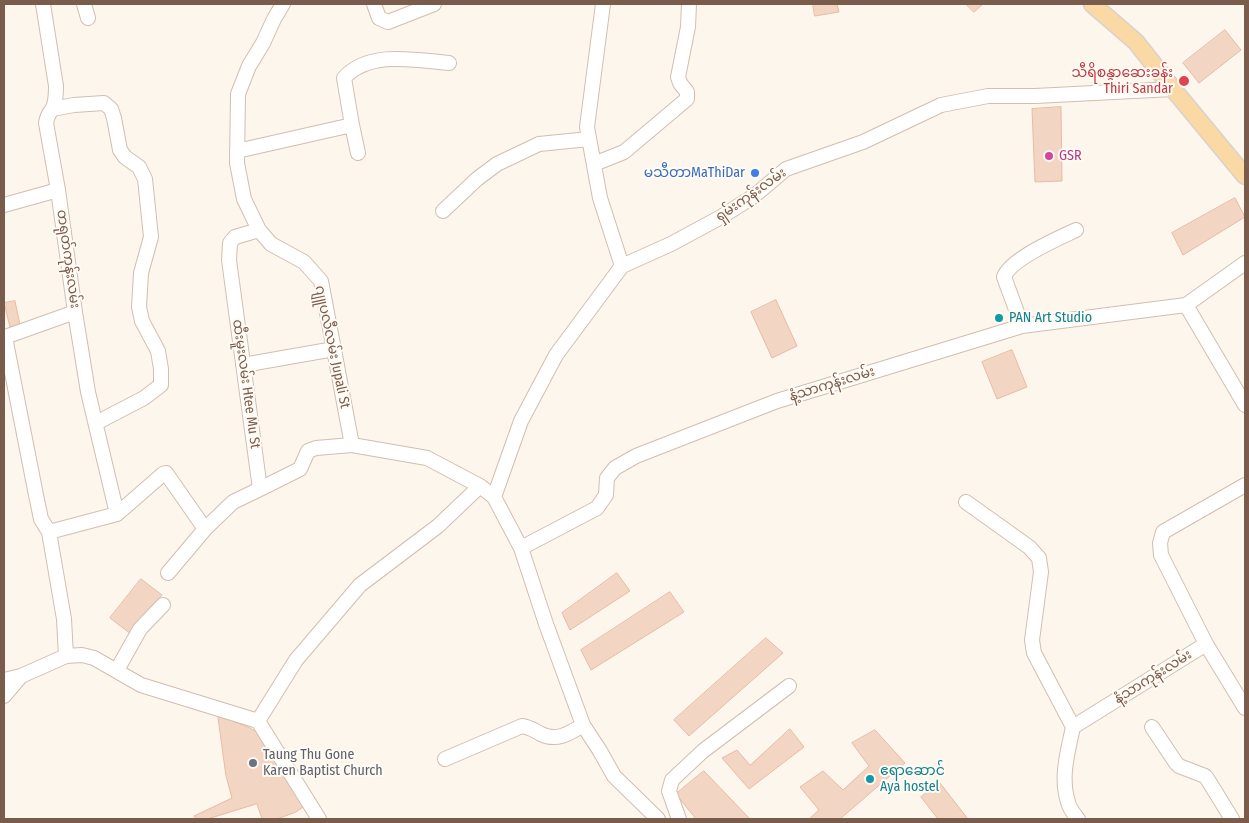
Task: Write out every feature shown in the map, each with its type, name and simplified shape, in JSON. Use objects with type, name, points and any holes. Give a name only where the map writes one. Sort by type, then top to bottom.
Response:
[{"type":"main road","points":[[1092,4],[1136,42],[1245,176]]},
{"type":"street","name":"တရုတ်ကုန်းလမ်း","points":[[43,4],[56,86],[56,98],[52,110],[47,115],[46,123],[58,190],[88,392],[117,514]]},
{"type":"street","points":[[84,4],[88,18]]},
{"type":"street","name":"ဂျူပလီလမ်း Jupali St","points":[[283,4],[249,66],[238,94],[237,163],[244,199],[259,230],[271,244],[304,262],[320,281],[352,445]]},
{"type":"street","points":[[374,4],[379,18],[388,22],[434,4]]},
{"type":"street","points":[[603,4],[587,127],[600,198],[622,266]]},
{"type":"street","points":[[594,164],[624,152],[687,99],[687,92],[678,77],[688,27],[689,4]]},
{"type":"street","points":[[358,153],[344,78],[350,71],[374,61],[403,59],[449,63]]},
{"type":"street","name":"ရှမ်းကုန်းလမ်း","points":[[494,497],[521,421],[556,355],[622,266],[672,244],[721,218],[754,196],[786,169],[863,142],[941,105],[988,96],[1035,96],[1173,89]]},
{"type":"street","points":[[52,110],[74,105],[104,103],[114,118],[120,150],[125,157],[139,167],[145,179],[151,237],[142,273],[139,307],[142,321],[158,351],[161,385],[144,398],[96,423]]},
{"type":"street","points":[[237,151],[352,125]]},
{"type":"street","points":[[443,211],[477,179],[497,164],[511,157],[539,144],[589,139]]},
{"type":"street","points":[[4,205],[58,190]]},
{"type":"street","name":"ထီးမူးလမ်း Htee Mu St","points":[[259,230],[235,237],[230,243],[229,260],[260,489]]},
{"type":"street","points":[[1022,326],[1004,276],[1006,271],[1047,243],[1076,230]]},
{"type":"street","name":"နံ့သာကုန်းလမ်း","points":[[521,548],[597,508],[606,495],[607,478],[615,468],[636,456],[777,401],[1022,326],[1186,305],[1245,263]]},
{"type":"street","points":[[1186,305],[1245,405]]},
{"type":"street","points":[[66,656],[64,619],[49,532],[41,519],[4,338],[75,312]]},
{"type":"street","points":[[243,365],[334,349]]},
{"type":"street","points":[[168,572],[205,529],[233,502],[300,469],[308,451],[316,448],[352,445],[427,458],[480,486],[494,497],[521,548],[546,624],[583,725],[614,776],[658,819]]},
{"type":"street","points":[[49,532],[117,514],[166,473],[205,529]]},
{"type":"street","name":"နံ့သာကုန်းလမ်း","points":[[1073,726],[1206,644],[1161,556],[1160,543],[1162,532],[1245,485]]},
{"type":"street","points":[[258,721],[296,660],[360,585],[438,526],[480,486]]},
{"type":"street","points":[[966,502],[1029,547],[1039,558],[1041,572],[1032,640],[1034,653],[1073,726],[1065,762],[1065,789],[1068,804],[1078,819]]},
{"type":"street","points":[[117,670],[140,629],[163,604]]},
{"type":"street","points":[[1206,644],[1245,708]]},
{"type":"street","points":[[4,680],[21,676],[66,656],[82,655],[94,658],[141,685],[258,721],[319,819]]},
{"type":"street","points":[[4,696],[21,676]]},
{"type":"street","points":[[680,819],[669,791],[672,780],[703,752],[789,686]]},
{"type":"street","points":[[445,759],[522,726],[528,727],[547,737],[564,737],[583,725]]},
{"type":"street","points":[[1152,727],[1179,766],[1205,776],[1232,819]]},
{"type":"building","points":[[813,4],[837,4],[839,12],[815,16]]},
{"type":"building","points":[[966,4],[983,4],[974,12]]},
{"type":"building","points":[[1225,30],[1241,50],[1199,83],[1183,63]]},
{"type":"building","points":[[1061,107],[1062,181],[1035,182],[1032,109]]},
{"type":"building","points":[[1235,198],[1245,217],[1183,255],[1172,233]]},
{"type":"building","points":[[776,300],[797,346],[772,358],[751,312]]},
{"type":"building","points":[[15,301],[20,325],[10,327],[4,303]]},
{"type":"building","points":[[1012,350],[1027,387],[997,399],[982,362]]},
{"type":"building","points":[[617,573],[630,591],[570,630],[562,613]]},
{"type":"building","points":[[141,579],[162,595],[131,634],[110,618]]},
{"type":"building","points":[[670,592],[684,612],[591,670],[581,650]]},
{"type":"building","points":[[766,638],[783,653],[689,736],[674,720]]},
{"type":"building","name":"Taung Thu Gone Karen Baptist Church","points":[[218,715],[250,728],[266,738],[306,805],[296,812],[277,819],[196,819],[194,816],[232,798],[226,776]]},
{"type":"building","points":[[790,729],[804,747],[749,789],[722,758],[737,750],[750,765]]},
{"type":"building","name":"ဧရာဆောင် Aya hostel","points":[[875,730],[905,763],[840,819],[809,819],[819,810],[800,787],[823,771],[843,790],[869,766],[852,743]]},
{"type":"building","points":[[704,771],[750,819],[696,819],[676,794]]},
{"type":"building","points":[[940,783],[968,819],[938,819],[921,797]]},
{"type":"building","points":[[257,804],[262,819],[208,819]]},
{"type":"place","name":"သီရိစန္ဒာဆေးခန်း Thiri Sandar","points":[[1184,81]]},
{"type":"place","name":"GSR","points":[[1049,156]]},
{"type":"place","name":"မသီတာMaThiDar","points":[[755,173]]},
{"type":"place","name":"PAN Art Studio","points":[[999,318]]},
{"type":"place","name":"Taung Thu Gone Karen Baptist Church","points":[[253,763]]},
{"type":"place","name":"ဧရာဆောင် Aya hostel","points":[[870,779]]}]
